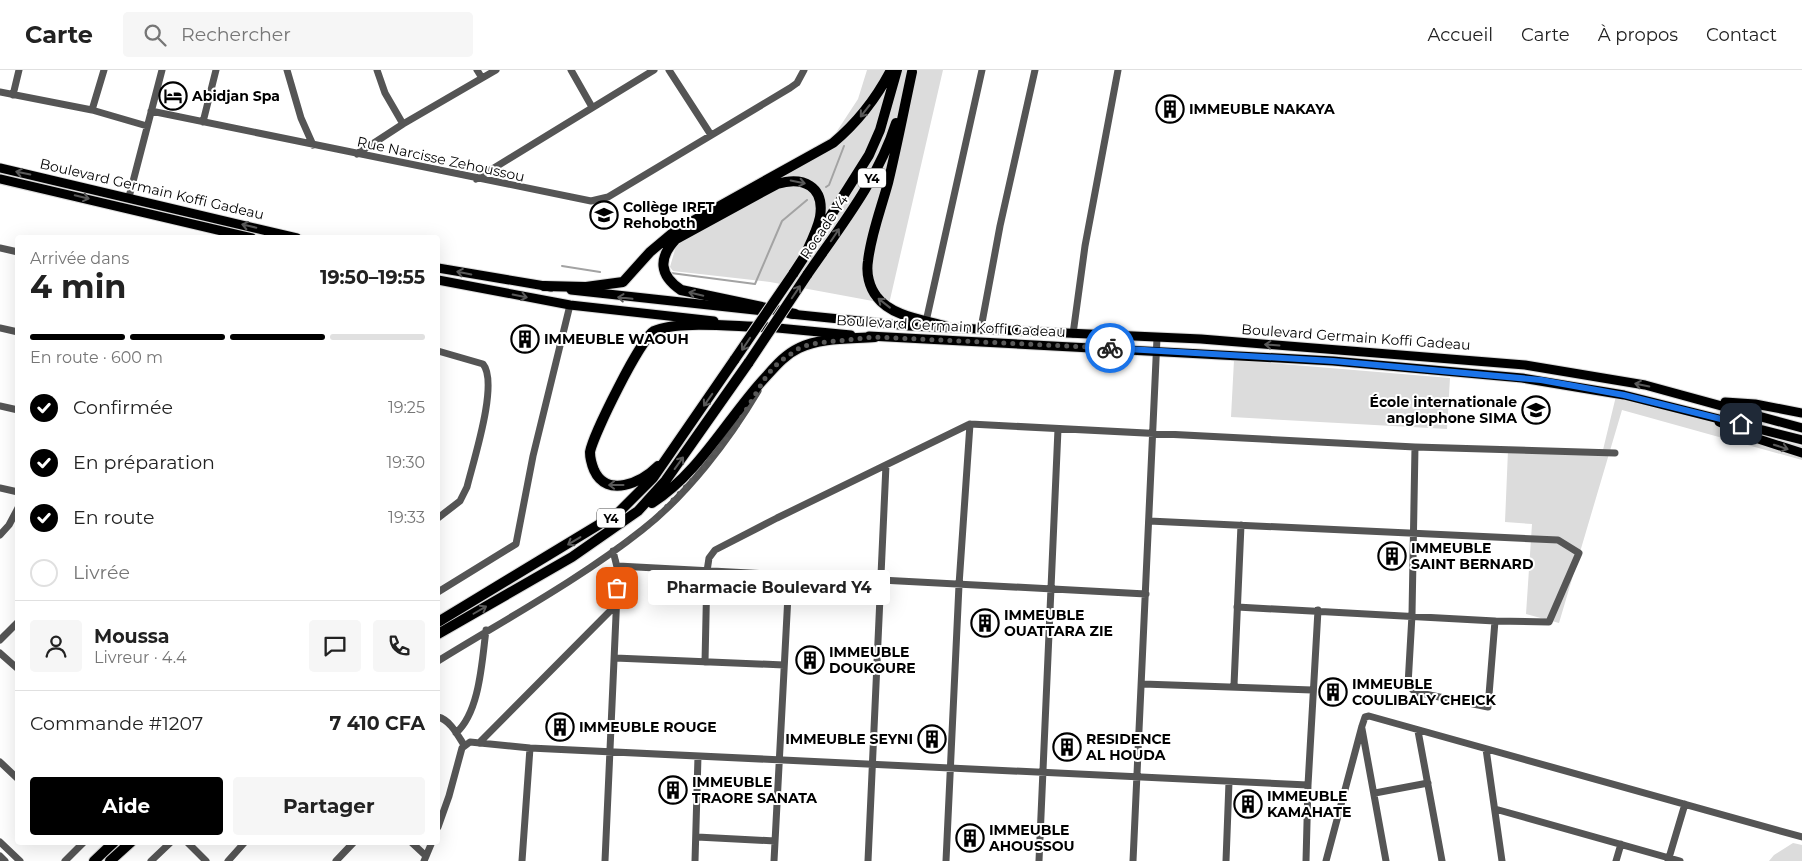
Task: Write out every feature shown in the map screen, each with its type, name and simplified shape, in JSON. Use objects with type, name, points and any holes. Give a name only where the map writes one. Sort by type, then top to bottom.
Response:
[{"type":"highway","points":[[544,286],[586,287],[623,282],[650,252],[675,231],[833,143],[853,126],[868,109],[891,70]]},
{"type":"highway","name":"Rocade Y4","points":[[672,453],[848,192],[869,155],[880,130],[896,70]]},
{"type":"highway","points":[[912,71],[898,141],[871,244],[868,271],[870,286],[877,298],[886,305],[898,313],[926,323],[946,326]]},
{"type":"highway","name":"Rocade Y4","points":[[638,511],[666,480],[750,362],[864,192],[881,162],[892,135],[912,71]]},
{"type":"highway","points":[[795,314],[681,290],[670,282],[663,263],[666,249],[676,239],[777,184],[790,180],[802,181],[810,186],[817,192],[820,204],[820,218],[804,257]]},
{"type":"highway","points":[[672,453],[642,477],[619,486],[606,485],[597,476],[591,463],[592,445],[625,375],[646,338],[660,329],[680,326],[765,327]]},
{"type":"highway","points":[[638,511],[674,485],[700,458],[779,362],[801,347],[817,343],[875,337]]},
{"type":"highway","name":"Y4","points":[[440,621],[606,522],[639,494],[672,453]]},
{"type":"highway","name":"Y4","points":[[440,633],[597,542],[638,511]]},
{"type":"highway","points":[[94,861],[111,845]]},
{"type":"highway","points":[[110,861],[128,845]]},
{"type":"main road","name":"Boulevard Germain Koffi Gadeau","points":[[0,168],[285,235]]},
{"type":"main road","name":"Boulevard Germain Koffi Gadeau","points":[[0,179],[239,235]]},
{"type":"main road","points":[[440,268],[620,297],[795,314]]},
{"type":"main road","points":[[440,280],[570,305],[765,327]]},
{"type":"main road","name":"Boulevard Germain Koffi Gadeau","points":[[795,314],[926,323]]},
{"type":"main road","name":"Boulevard Germain Koffi Gadeau","points":[[946,326],[1157,338],[1525,365],[1645,385],[1802,428]]},
{"type":"main road","name":"Boulevard Germain Koffi Gadeau","points":[[765,327],[875,337],[1333,361],[1522,378],[1585,387],[1686,409],[1802,440]]},
{"type":"main road","points":[[1690,396],[1755,404],[1802,413]]},
{"type":"main road","points":[[1686,409],[1748,436],[1802,453]]},
{"type":"street","points":[[13,95],[19,70]]},
{"type":"street","points":[[92,110],[104,70]]},
{"type":"street","points":[[129,197],[162,70]]},
{"type":"street","points":[[203,122],[216,70]]},
{"type":"street","points":[[287,70],[301,118],[313,145]]},
{"type":"street","points":[[377,70],[385,93],[403,124]]},
{"type":"street","points":[[477,70],[482,78]]},
{"type":"street","points":[[356,154],[403,124],[496,70]]},
{"type":"street","points":[[571,70],[592,107]]},
{"type":"street","points":[[476,179],[654,70]]},
{"type":"street","points":[[669,70],[711,135]]},
{"type":"street","name":"Rue Narcisse Zehoussou","points":[[151,111],[577,200],[599,200],[608,197],[790,88],[797,83],[804,70]]},
{"type":"street","points":[[926,323],[982,70]]},
{"type":"street","points":[[981,328],[1000,226],[1035,70]]},
{"type":"street","points":[[1073,334],[1085,246],[1118,70]]},
{"type":"street","points":[[0,92],[92,110],[147,126]]},
{"type":"street","points":[[0,248],[15,251]]},
{"type":"street","points":[[440,591],[516,544],[533,456],[570,305]]},
{"type":"street","points":[[0,328],[15,331]]},
{"type":"street","points":[[1133,861],[1136,777],[1143,684],[1157,338]]},
{"type":"street","points":[[440,352],[483,364],[486,367],[490,388],[467,487],[460,501],[440,516]]},
{"type":"street","points":[[440,660],[613,551],[648,526],[712,458],[736,427],[767,375]]},
{"type":"street","points":[[0,406],[15,409]]},
{"type":"street","points":[[946,861],[959,585],[970,424]]},
{"type":"street","points":[[705,662],[707,571],[710,556],[715,550],[970,424],[1152,434],[1615,454]]},
{"type":"street","points":[[1039,861],[1058,429]]},
{"type":"street","points":[[1415,446],[1412,615],[1407,679],[1409,689],[1415,692],[1488,707],[1495,621]]},
{"type":"street","points":[[868,861],[886,464]]},
{"type":"street","points":[[0,488],[15,491]]},
{"type":"street","points":[[0,535],[15,513]]},
{"type":"street","points":[[1149,520],[1558,540],[1579,553],[1549,622],[1495,621],[1237,606]]},
{"type":"street","points":[[1234,686],[1241,525]]},
{"type":"street","points":[[605,861],[618,566],[613,551]]},
{"type":"street","points":[[618,566],[881,582],[1146,594]]},
{"type":"street","points":[[774,861],[789,576]]},
{"type":"street","points":[[479,743],[616,605]]},
{"type":"street","points":[[1306,861],[1312,690],[1318,610]]},
{"type":"street","points":[[0,640],[15,625]]},
{"type":"street","points":[[456,732],[467,722],[472,705],[479,680],[486,630]]},
{"type":"street","points":[[0,652],[15,666]]},
{"type":"street","points":[[615,658],[784,665]]},
{"type":"street","points":[[1143,684],[1312,690]]},
{"type":"street","points":[[1326,861],[1362,726],[1365,717],[1369,716],[1802,837]]},
{"type":"street","points":[[440,717],[456,732],[464,745]]},
{"type":"street","points":[[1362,726],[1386,861]]},
{"type":"street","points":[[1418,731],[1442,861]]},
{"type":"street","points":[[440,822],[450,796],[457,762],[464,745],[470,742],[530,748],[1308,785]]},
{"type":"street","points":[[522,861],[530,748]]},
{"type":"street","points":[[1486,749],[1502,861]]},
{"type":"street","points":[[695,861],[698,756]]},
{"type":"street","points":[[0,762],[15,776]]},
{"type":"street","points":[[1226,861],[1229,782]]},
{"type":"street","points":[[1375,793],[1428,783]]},
{"type":"street","points":[[1669,859],[1685,804]]},
{"type":"street","points":[[1495,809],[1680,861]]},
{"type":"street","points":[[697,837],[775,841]]},
{"type":"street","points":[[0,842],[20,861]]},
{"type":"street","points":[[1616,861],[1621,844]]},
{"type":"street","points":[[65,861],[81,845]]},
{"type":"street","points":[[151,861],[168,845]]},
{"type":"street","points":[[191,845],[206,861]]},
{"type":"street","points":[[228,861],[242,845]]},
{"type":"street","points":[[336,861],[351,845]]},
{"type":"street","points":[[414,845],[425,859]]},
{"type":"street","points":[[425,859],[431,845]]},
{"type":"street","points":[[0,856],[5,861]]},
{"type":"shaded area","points":[[867,70],[943,70],[889,304],[770,282],[673,271],[670,267],[680,232],[822,154],[858,99]]},
{"type":"shaded area","points":[[1234,360],[1450,378],[1447,429],[1231,417]]},
{"type":"shaded area","points":[[1616,396],[1802,446],[1802,460],[1622,410],[1559,623],[1526,614],[1532,524],[1505,522],[1508,450],[1602,454]]},
{"type":"shaded area","points":[[1793,843],[1802,845],[1802,861],[1769,861],[1774,855]]},
{"type":"waterway","points":[[826,187],[829,185],[844,146]]},
{"type":"waterway","points":[[671,273],[755,284],[782,221],[807,200]]},
{"type":"waterway","points":[[562,266],[600,272]]},
{"type":"way so far","points":[[617,588],[618,566],[613,551],[648,526],[696,476],[736,427],[767,375],[779,362],[801,347],[817,343],[875,337],[1110,348]]},
{"type":"place","name":"Abidjan Spa","points":[[173,96]]},
{"type":"place","name":"IMMEUBLE NAKAYA","points":[[1170,109]]},
{"type":"place","name":"Collège IRFT Rehoboth","points":[[604,215]]},
{"type":"place","name":"IMMEUBLE WAOUH","points":[[525,339]]},
{"type":"place","name":"École internationale anglophone SIMA","points":[[1536,410]]},
{"type":"place","name":"IMMEUBLE SAINT BERNARD","points":[[1392,556]]},
{"type":"place","name":"Pharmacie Boulevard Y4","points":[[617,588]]},
{"type":"place","name":"IMMEUBLE OUATTARA ZIE","points":[[985,623]]},
{"type":"place","name":"IMMEUBLE DOUKOURE","points":[[810,660]]},
{"type":"place","name":"IMMEUBLE COULIBALY CHEICK","points":[[1333,692]]},
{"type":"place","name":"IMMEUBLE ROUGE","points":[[560,727]]},
{"type":"place","name":"IMMEUBLE SEYNI","points":[[932,739]]},
{"type":"place","name":"RESIDENCE AL HOUDA","points":[[1067,747]]},
{"type":"place","name":"IMMEUBLE TRAORE SANATA","points":[[673,790]]},
{"type":"place","name":"IMMEUBLE KAMAHATE","points":[[1248,804]]},
{"type":"place","name":"IMMEUBLE AHOUSSOU","points":[[970,838]]},
{"type":"route","points":[[1110,348],[1333,361],[1541,380],[1624,395],[1741,424]]}]
